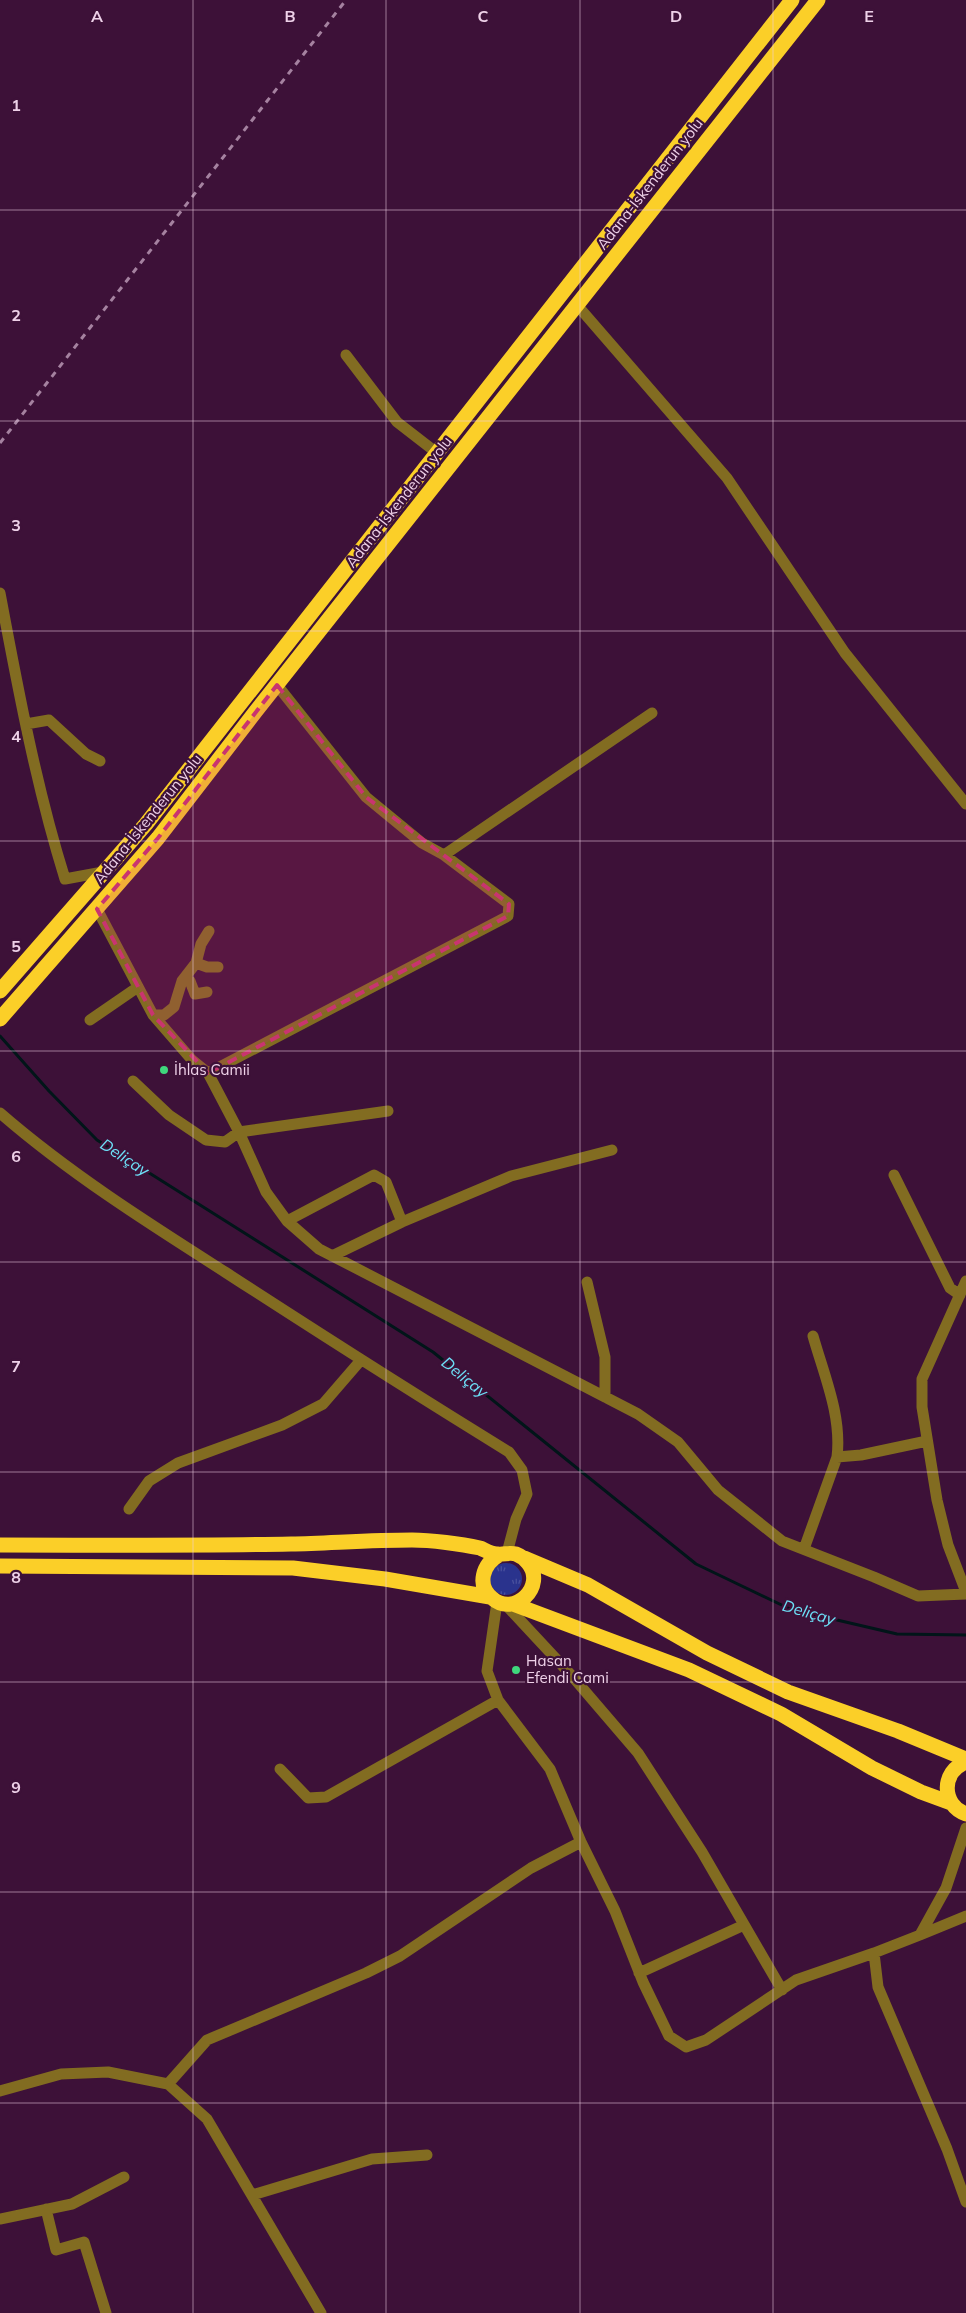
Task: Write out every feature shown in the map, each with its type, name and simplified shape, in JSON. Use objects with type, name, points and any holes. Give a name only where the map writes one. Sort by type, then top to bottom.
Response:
[{"type":"highway","points":[[0,991],[146,824],[792,0]]},
{"type":"highway","name":"Adana-İskenderun yolu","points":[[0,1020],[158,838],[818,0]]},
{"type":"highway","points":[[0,1545],[278,1544],[414,1540],[478,1548],[523,1558],[588,1585],[707,1653],[788,1692],[898,1731],[966,1760]]},
{"type":"highway","points":[[503,1554],[491,1559],[483,1574],[485,1590],[501,1602],[521,1601],[532,1588],[533,1571],[523,1558]]},
{"type":"highway","points":[[0,1566],[293,1568],[385,1579],[501,1602],[689,1670],[781,1714],[872,1768],[921,1792],[951,1803]]},
{"type":"highway","points":[[966,1760],[956,1767],[948,1780],[948,1796],[951,1803],[956,1809],[966,1814]]},
{"type":"street","points":[[577,305],[727,478],[845,653],[966,804]]},
{"type":"street","points":[[346,355],[397,422],[437,453]]},
{"type":"street","points":[[0,593],[51,836],[65,879],[103,872]]},
{"type":"street","points":[[208,1073],[508,916],[508,904],[444,855],[422,843],[366,798],[277,685]]},
{"type":"street","points":[[444,855],[652,713]]},
{"type":"street","points":[[26,724],[49,720],[86,754],[100,761]]},
{"type":"street","points":[[98,908],[153,1015],[192,1060],[208,1073],[239,1132],[266,1192],[287,1221],[319,1249],[638,1414],[678,1442],[718,1490],[782,1541],[918,1596],[966,1593],[948,1545],[937,1500],[922,1407],[922,1379],[966,1281]]},
{"type":"street","points":[[153,1015],[164,1015],[174,1007],[182,981],[196,963],[201,944],[209,931]]},
{"type":"street","points":[[196,963],[207,967],[218,966]]},
{"type":"street","points":[[182,981],[190,981],[195,994],[207,992]]},
{"type":"street","points":[[90,1020],[138,987]]},
{"type":"street","points":[[133,1081],[169,1115],[206,1140],[225,1142],[239,1132],[388,1111]]},
{"type":"street","points":[[0,1113],[40,1148],[154,1227],[361,1360],[509,1452],[522,1470],[527,1494],[503,1554]]},
{"type":"street","points":[[332,1256],[402,1222],[511,1176],[612,1150]]},
{"type":"street","points":[[287,1221],[374,1175],[386,1182],[402,1222]]},
{"type":"street","points":[[894,1175],[950,1288],[960,1295]]},
{"type":"street","points":[[587,1282],[605,1357],[605,1397]]},
{"type":"street","points":[[804,1549],[837,1457],[839,1443],[836,1417],[812,1336]]},
{"type":"street","points":[[129,1509],[149,1481],[178,1463],[282,1425],[323,1404],[361,1360]]},
{"type":"street","points":[[837,1457],[861,1455],[927,1442]]},
{"type":"street","points":[[501,1602],[487,1671],[498,1700],[550,1769],[581,1842],[670,2036],[686,2047],[706,2040],[796,1980],[874,1953],[966,1916]]},
{"type":"street","points":[[501,1602],[572,1676],[638,1753],[702,1852],[782,1990]]},
{"type":"street","points":[[280,1769],[308,1798],[326,1797],[498,1700]]},
{"type":"street","points":[[920,1935],[946,1888],[966,1828]]},
{"type":"street","points":[[168,2084],[207,2040],[366,1973],[400,1956],[531,1868],[581,1842]]},
{"type":"street","points":[[640,1973],[744,1925]]},
{"type":"street","points":[[874,1953],[878,1987],[947,2149],[966,2202]]},
{"type":"street","points":[[0,2091],[61,2074],[108,2072],[168,2084],[207,2119],[321,2313]]},
{"type":"street","points":[[252,2195],[372,2158],[427,2155]]},
{"type":"street","points":[[0,2219],[72,2204],[124,2177]]},
{"type":"street","points":[[46,2209],[56,2250],[84,2242],[106,2313]]},
{"type":"highlighted area","points":[[277,685],[366,797],[509,904],[508,916],[208,1073],[153,1015],[97,909],[158,838]]},
{"type":"green space","points":[[506,1563],[518,1567],[522,1579],[518,1591],[506,1595],[494,1591],[490,1579],[494,1567]]},
{"type":"waterway","name":"Deliçay","points":[[0,1036],[49,1091],[97,1140],[433,1352],[696,1564],[790,1609],[897,1634],[966,1635]]},
{"type":"railway","points":[[0,443],[346,0]]},
{"type":"place","name":"İhlas Camii","points":[[164,1070]]},
{"type":"place","name":"Hasan Efendi Cami","points":[[516,1670]]}]
